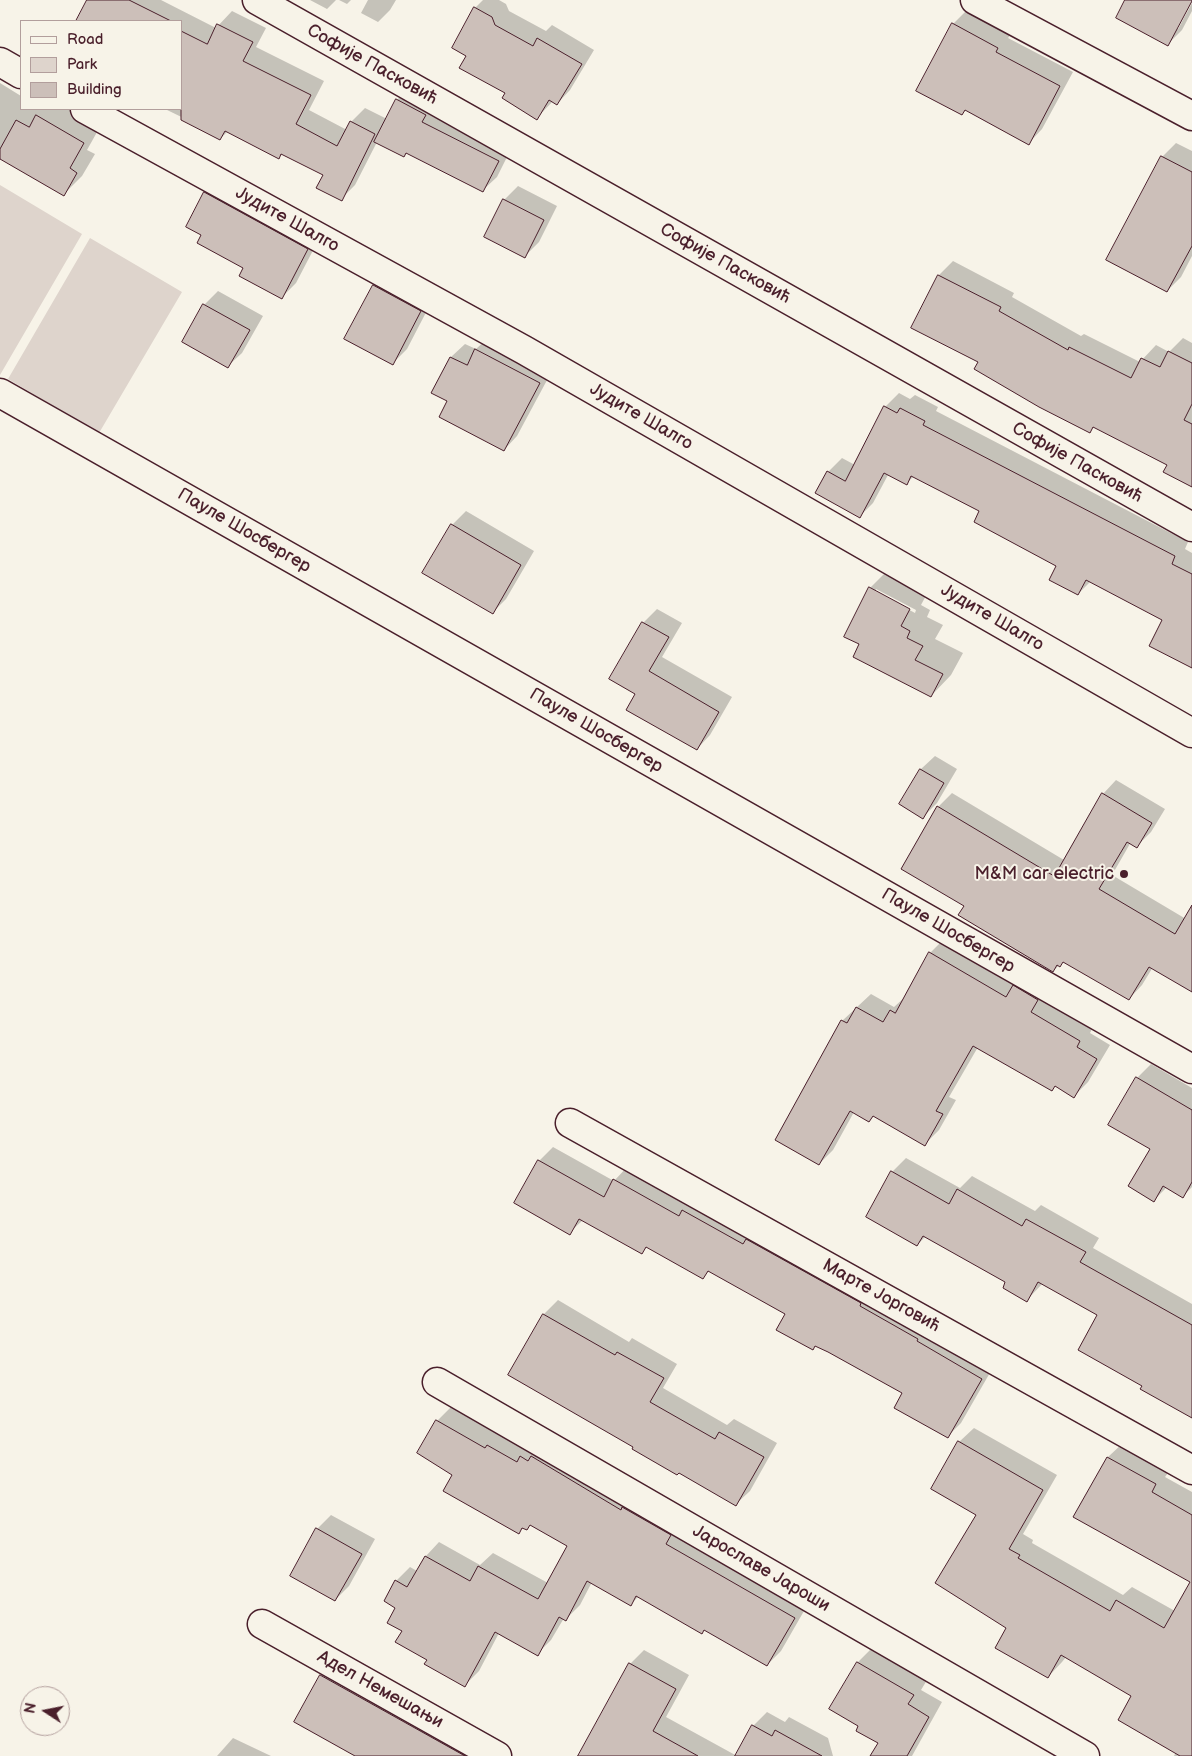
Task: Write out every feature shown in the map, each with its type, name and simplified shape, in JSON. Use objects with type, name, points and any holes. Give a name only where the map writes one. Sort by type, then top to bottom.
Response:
[{"type":"street","name":"Софије Пасковић","points":[[257,0],[1192,527]]},
{"type":"street","points":[[975,0],[1192,116]]},
{"type":"street","points":[[0,62],[20,73]]},
{"type":"street","name":"Јудите Шалго","points":[[87,110],[524,350],[1192,733]]},
{"type":"street","name":"Пауле Шосбергер","points":[[0,393],[1192,1069]]},
{"type":"street","name":"Марте Јорговић","points":[[570,1123],[1192,1470]]},
{"type":"street","name":"Јарославе Јароши","points":[[437,1382],[1085,1756]]},
{"type":"street","name":"Адел Немешањи","points":[[262,1624],[497,1756]]},
{"type":"green space","points":[[0,185],[82,234],[0,375]]},
{"type":"green space","points":[[90,238],[182,292],[99,433],[8,379]]},
{"type":"building","points":[[87,0],[129,0],[169,20],[77,20]]},
{"type":"building","points":[[1125,0],[1192,1],[1168,46],[1116,18]]},
{"type":"building","points":[[474,7],[492,17],[495,25],[533,46],[537,38],[582,64],[557,105],[549,100],[537,120],[502,98],[505,93],[459,68],[466,56],[452,48]]},
{"type":"building","points":[[952,23],[998,48],[996,52],[1060,86],[1029,145],[965,110],[962,115],[916,91]]},
{"type":"building","points":[[217,24],[253,42],[243,61],[311,95],[296,124],[337,146],[350,121],[375,134],[342,201],[316,188],[323,175],[281,154],[279,159],[225,131],[220,140],[181,120],[182,32],[207,44]]},
{"type":"building","points":[[396,99],[426,115],[422,122],[499,161],[483,192],[406,153],[404,157],[374,142]]},
{"type":"building","points":[[36,115],[84,143],[70,168],[77,173],[64,196],[0,159],[0,149],[16,120],[29,127]]},
{"type":"building","points":[[1161,156],[1192,172],[1192,246],[1167,292],[1106,260]]},
{"type":"building","points":[[204,192],[308,249],[282,299],[239,276],[243,268],[197,243],[201,235],[186,227]]},
{"type":"building","points":[[503,199],[544,220],[525,258],[484,237]]},
{"type":"building","points":[[938,275],[1001,307],[999,311],[1068,350],[1069,347],[1131,378],[1141,358],[1160,367],[1168,351],[1192,363],[1192,404],[1184,420],[1192,424],[1192,487],[1163,472],[1167,465],[1093,427],[1090,433],[1039,407],[974,369],[978,362],[911,328]]},
{"type":"building","points":[[373,285],[421,311],[393,365],[344,339]]},
{"type":"building","points":[[203,304],[250,330],[228,368],[182,342]]},
{"type":"building","points":[[475,349],[540,383],[504,451],[439,417],[447,401],[431,393],[450,357],[467,365]]},
{"type":"building","points":[[884,406],[897,413],[900,408],[925,421],[923,425],[1175,556],[1172,564],[1192,574],[1192,668],[1149,646],[1162,620],[1086,580],[1078,595],[1049,580],[1056,566],[974,522],[979,511],[911,476],[907,485],[884,473],[860,518],[815,493],[827,471],[845,481]]},
{"type":"building","points":[[451,524],[521,565],[493,614],[422,573]]},
{"type":"building","points":[[869,587],[910,609],[901,626],[910,631],[907,638],[923,646],[915,660],[943,674],[931,697],[853,657],[859,644],[844,637]]},
{"type":"building","points":[[642,622],[669,637],[649,671],[719,712],[697,750],[626,710],[635,694],[609,679]]},
{"type":"building","points":[[920,769],[944,783],[923,819],[899,804]]},
{"type":"building","points":[[1102,793],[1152,823],[1137,848],[1127,842],[1099,889],[1175,934],[1192,905],[1192,992],[1149,967],[1129,1000],[1063,962],[1060,967],[1057,965],[1053,972],[958,915],[964,906],[901,869],[937,806],[1054,876]]},
{"type":"building","points":[[929,952],[1006,997],[1013,985],[1038,1000],[1031,1012],[1080,1041],[1077,1047],[1097,1059],[1074,1098],[1055,1086],[1052,1091],[973,1046],[936,1111],[943,1114],[925,1146],[873,1116],[869,1122],[850,1111],[819,1165],[775,1140],[841,1020],[847,1023],[856,1007],[883,1022],[890,1010],[895,1013]]},
{"type":"building","points":[[1136,1077],[1192,1110],[1192,1182],[1183,1198],[1163,1186],[1154,1202],[1128,1186],[1150,1149],[1108,1125]]},
{"type":"building","points":[[538,1160],[604,1197],[613,1179],[679,1216],[682,1210],[743,1244],[746,1239],[861,1303],[860,1306],[982,1379],[948,1438],[894,1408],[902,1393],[828,1352],[815,1346],[813,1350],[776,1330],[785,1314],[708,1271],[703,1279],[646,1247],[642,1254],[579,1219],[570,1235],[514,1203]]},
{"type":"building","points":[[891,1171],[949,1204],[957,1189],[1022,1226],[1026,1219],[1086,1252],[1080,1262],[1192,1325],[1192,1418],[1140,1389],[1142,1386],[1078,1350],[1097,1315],[1038,1282],[1027,1302],[1003,1288],[1005,1282],[923,1236],[917,1246],[866,1217]]},
{"type":"building","points":[[543,1314],[615,1355],[617,1352],[664,1378],[650,1402],[715,1439],[719,1432],[764,1457],[736,1506],[679,1473],[677,1475],[632,1449],[633,1447],[508,1375]]},
{"type":"building","points":[[436,1420],[485,1448],[487,1445],[517,1462],[520,1456],[528,1461],[531,1456],[621,1510],[622,1507],[671,1535],[666,1544],[795,1618],[767,1666],[704,1630],[702,1634],[636,1596],[631,1606],[587,1581],[566,1621],[559,1617],[538,1656],[495,1632],[465,1687],[424,1664],[427,1660],[395,1642],[402,1631],[387,1623],[395,1608],[384,1601],[395,1580],[407,1587],[425,1556],[470,1581],[478,1566],[538,1599],[567,1546],[530,1525],[527,1530],[522,1528],[519,1534],[443,1491],[452,1475],[417,1453]]},
{"type":"building","points":[[958,1441],[1043,1490],[1009,1549],[1020,1555],[1018,1558],[1110,1611],[1116,1600],[1164,1628],[1190,1582],[1073,1517],[1107,1457],[1156,1484],[1152,1492],[1192,1515],[1192,1756],[1180,1756],[1118,1720],[1131,1696],[1061,1655],[1048,1678],[995,1648],[1006,1628],[935,1583],[976,1515],[931,1489]]},
{"type":"building","points":[[316,1528],[362,1554],[335,1601],[290,1576]]},
{"type":"building","points":[[857,1662],[914,1695],[908,1704],[929,1717],[907,1756],[870,1756],[878,1743],[856,1731],[858,1726],[829,1709]]},
{"type":"building","points":[[629,1663],[676,1689],[653,1731],[698,1756],[578,1756]]},
{"type":"building","points":[[320,1675],[465,1756],[355,1756],[294,1722]]},
{"type":"building","points":[[752,1725],[772,1736],[775,1730],[822,1756],[735,1756]]},
{"type":"place","name":"M&M car electric","points":[[1124,874]]}]
